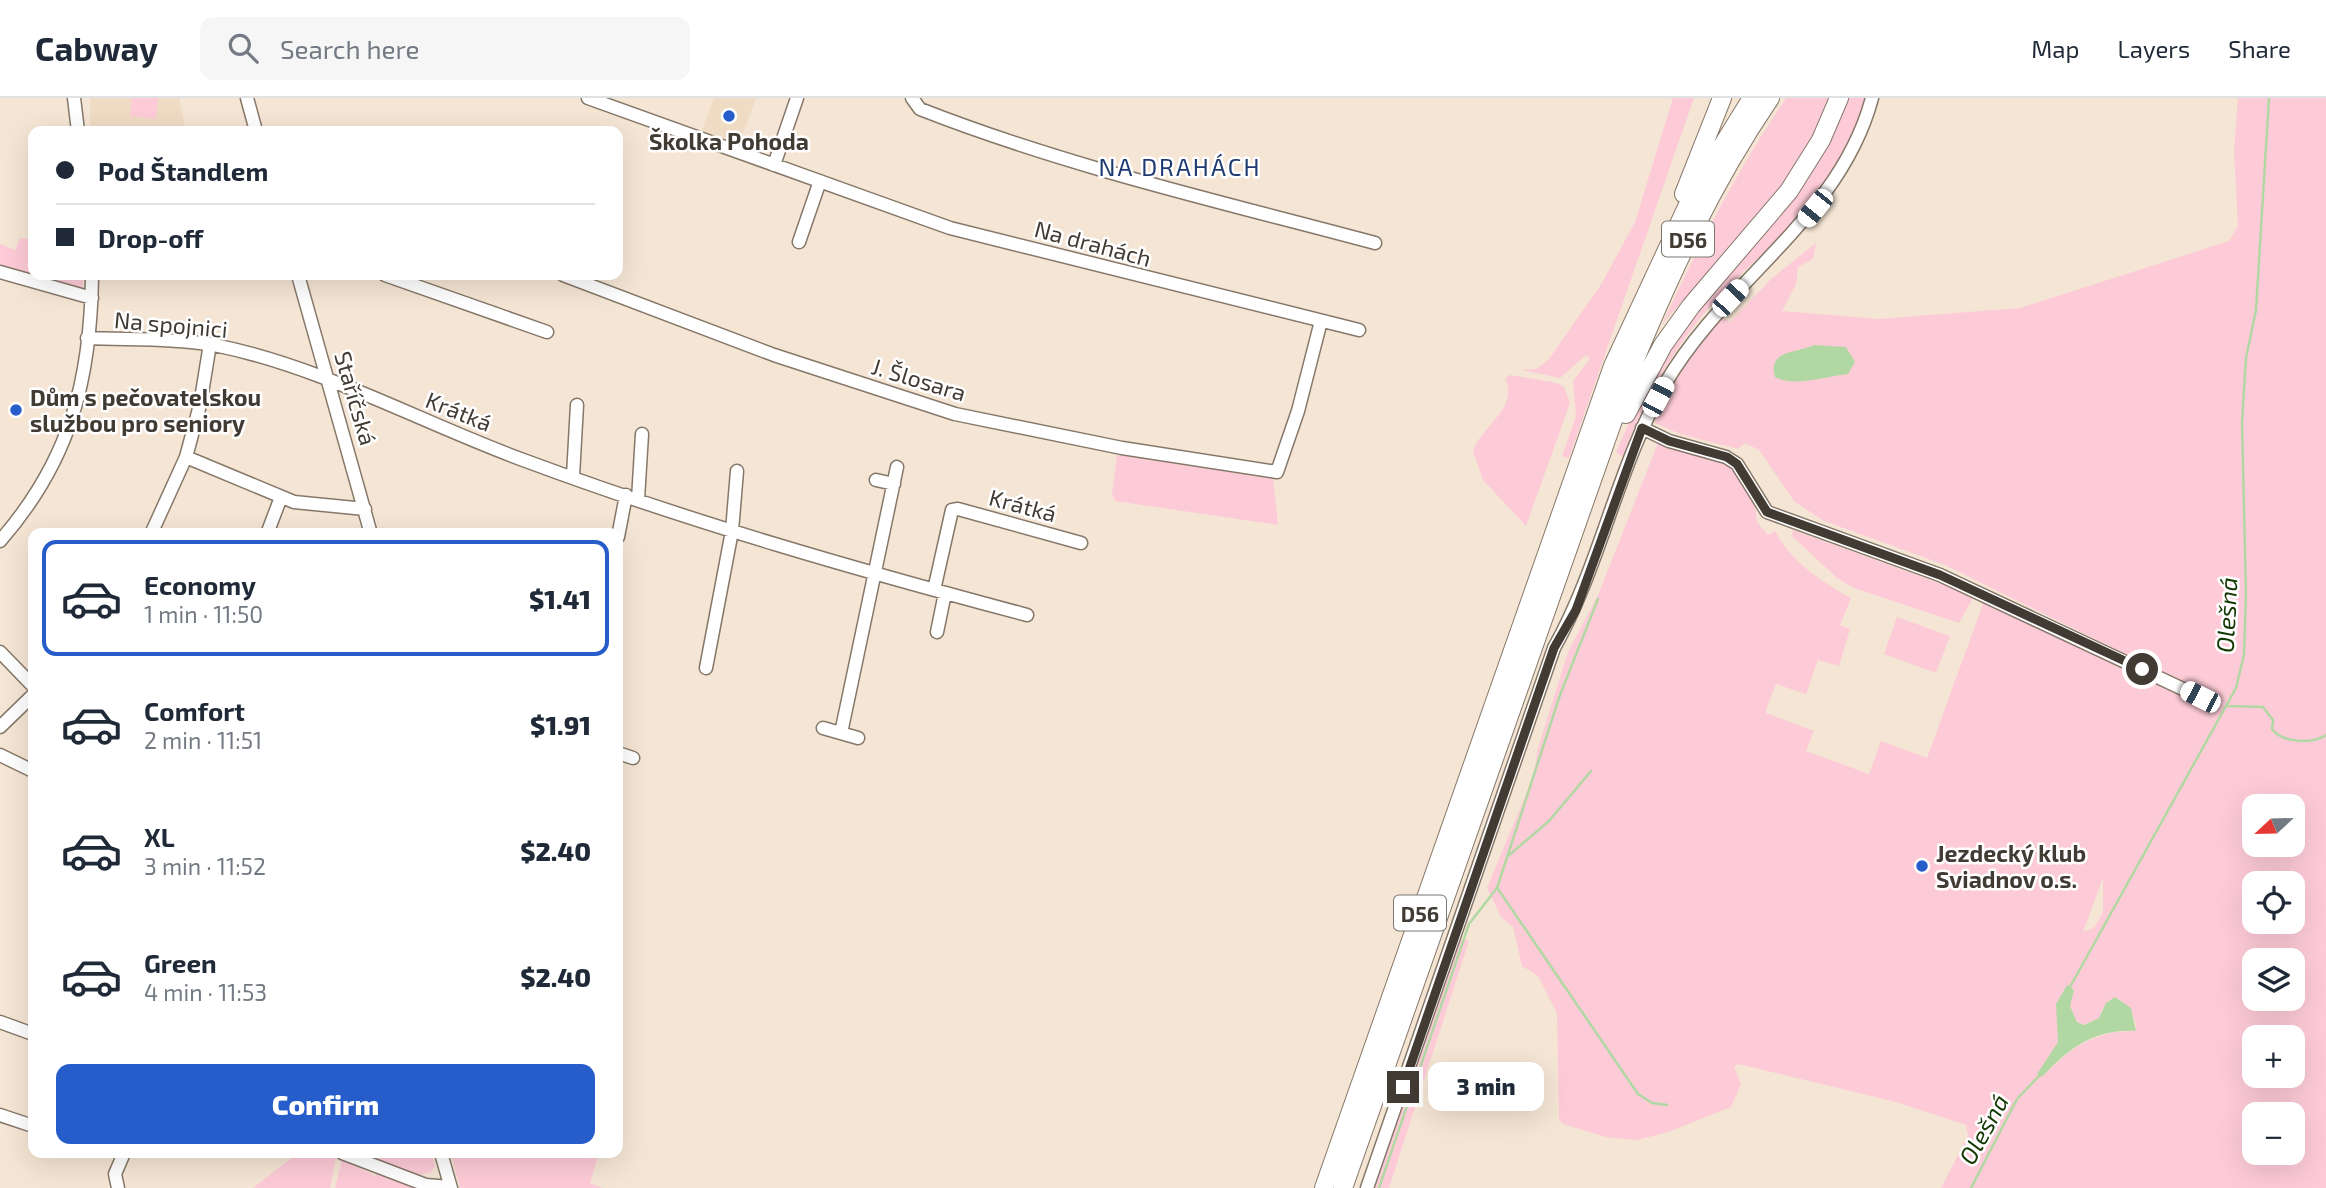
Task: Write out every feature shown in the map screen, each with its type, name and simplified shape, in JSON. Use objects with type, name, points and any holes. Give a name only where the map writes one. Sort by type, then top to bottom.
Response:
[{"type":"highway","points":[[1655,272],[1722,98]]},
{"type":"highway","name":"D56","points":[[1324,1188],[1613,366],[1694,192],[1752,98]]},
{"type":"highway","name":"D56","points":[[1343,1188],[1632,369],[1668,278],[1708,200],[1770,98]]},
{"type":"highway","points":[[1580,516],[1640,386],[1663,345],[1715,274],[1789,191],[1821,140],[1839,98]]},
{"type":"street","points":[[74,98],[77,126]]},
{"type":"street","points":[[247,98],[255,126]]},
{"type":"street","name":"Na drahách","points":[[588,98],[950,228],[1359,330]]},
{"type":"street","points":[[774,165],[797,98]]},
{"type":"street","points":[[912,98],[920,109],[999,140],[1139,181],[1375,243]]},
{"type":"street","points":[[1367,1188],[1554,648],[1576,610],[1642,428],[1665,384],[1698,336],[1827,193],[1858,139],[1872,98]]},
{"type":"street","points":[[799,242],[820,181]]},
{"type":"street","points":[[0,272],[28,280]]},
{"type":"street","points":[[28,280],[92,298]]},
{"type":"street","points":[[0,541],[47,480],[64,447],[74,415],[87,338],[92,280]]},
{"type":"street","name":"Staříčská","points":[[299,280],[370,528]]},
{"type":"street","points":[[398,280],[547,332]]},
{"type":"street","name":"J. Šlosara","points":[[576,280],[774,355],[955,414],[1122,448],[1277,472],[1298,411],[1321,321]]},
{"type":"street","name":"Na spojnici","points":[[87,338],[210,344],[330,382]]},
{"type":"street","points":[[154,528],[186,457],[210,344]]},
{"type":"street","name":"Krátká","points":[[330,382],[527,462],[732,531],[875,574],[1027,615]]},
{"type":"street","points":[[573,476],[578,405]]},
{"type":"street","points":[[1642,428],[1669,441],[1727,457],[1737,464],[1767,512],[1940,575],[2200,697]]},
{"type":"street","points":[[621,528],[632,497],[642,434]]},
{"type":"street","points":[[186,457],[294,502],[365,509]]},
{"type":"street","points":[[841,733],[897,467]]},
{"type":"street","points":[[706,668],[732,531],[737,471]]},
{"type":"street","points":[[876,480],[894,484]]},
{"type":"street","points":[[269,528],[281,497]]},
{"type":"street","name":"Krátká","points":[[937,632],[939,592],[952,510],[958,509],[1081,543]]},
{"type":"street","points":[[0,652],[28,681]]},
{"type":"street","points":[[0,727],[28,700]]},
{"type":"street","points":[[823,728],[858,738]]},
{"type":"street","points":[[0,755],[28,769]]},
{"type":"street","points":[[623,755],[633,758]]},
{"type":"street","points":[[0,1021],[28,1032]]},
{"type":"street","points":[[0,1115],[28,1124]]},
{"type":"street","points":[[118,1188],[115,1174],[119,1158]]},
{"type":"street","points":[[355,1158],[426,1185],[450,1187],[442,1158]]},
{"type":"shaded area","points":[[90,98],[179,98],[185,126],[90,126]]},
{"type":"shaded area","points":[[132,98],[158,98],[156,119],[130,116]]},
{"type":"shaded area","name":"Školka Pohoda","points":[[714,98],[756,98],[738,147],[701,133]]},
{"type":"shaded area","points":[[1673,98],[1694,98],[1569,458],[1562,456],[1576,416],[1573,381],[1590,359],[1586,355],[1560,378],[1521,370],[1536,369],[1549,359],[1602,283],[1635,222]]},
{"type":"shaded area","points":[[1786,98],[1832,98],[1822,121],[1777,196],[1662,324],[1720,208]]},
{"type":"shaded area","points":[[1848,98],[1867,98],[1849,143],[1832,175],[1802,214],[1722,293],[1691,330],[1652,391],[1623,457],[1616,452],[1645,386],[1670,344],[1820,157],[1843,114]]},
{"type":"shaded area","points":[[2238,98],[2326,98],[2326,1188],[1941,1188],[1968,1136],[1966,1125],[1896,1102],[1738,1064],[1734,1066],[1741,1084],[1731,1107],[1668,1132],[1637,1140],[1606,1137],[1563,1124],[1559,1119],[1557,1013],[1538,976],[1522,966],[1513,927],[1501,917],[1487,888],[1533,777],[1538,748],[1568,652],[1598,595],[1658,443],[1724,460],[1735,468],[1755,503],[1757,522],[1768,535],[1775,531],[1790,552],[1808,570],[1851,598],[1840,625],[1850,629],[1839,666],[1818,660],[1806,694],[1776,684],[1766,710],[1766,713],[1814,731],[1806,751],[1869,774],[1881,741],[1927,758],[1984,601],[2214,706],[2204,693],[1945,565],[1824,521],[1794,501],[1759,450],[1745,443],[1738,449],[1680,434],[1655,423],[1664,395],[1681,366],[1720,316],[1730,322],[1772,278],[1816,243],[1813,259],[1798,267],[1796,284],[1782,311],[1878,319],[2020,308],[2229,241],[2238,226],[2234,151]],"holes":[[[2103,878],[2103,912],[2095,927],[2083,932]],[[2074,990],[2070,1006],[2077,1022],[2083,1025],[2100,1018],[2102,1009],[2115,997],[2130,1011],[2136,1031],[2107,1034],[2083,1043],[2042,1077],[2058,1041],[2058,1010],[2065,991]]]},
{"type":"shaded area","points":[[20,238],[28,239],[28,276],[0,269],[0,244],[15,250]]},
{"type":"shaded area","points":[[41,280],[83,280],[83,286],[79,290]]},
{"type":"shaded area","points":[[1814,345],[1846,347],[1855,362],[1848,374],[1800,381],[1775,377],[1775,361],[1785,354]]},
{"type":"shaded area","points":[[1510,375],[1553,382],[1564,387],[1570,403],[1526,526],[1483,480],[1473,451],[1503,408],[1508,389],[1505,378]]},
{"type":"shaded area","points":[[1122,452],[1273,477],[1278,525],[1115,501],[1112,494],[1117,456]]},
{"type":"shaded area","points":[[1793,530],[1974,596],[1959,623],[1854,588],[1837,578],[1792,536]]},
{"type":"shaded area","points":[[1897,617],[1950,636],[1936,673],[1884,654]]},
{"type":"shaded area","points":[[1459,938],[1469,941],[1389,1188],[1372,1188]]},
{"type":"shaded area","points":[[2067,985],[2074,990],[2070,1006],[2077,1022],[2084,1025],[2099,1018],[2106,1003],[2115,997],[2131,1008],[2136,1031],[2107,1033],[2083,1042],[2062,1057],[2042,1077],[2037,1074],[2058,1042],[2056,1004]]},
{"type":"shaded area","points":[[292,1158],[336,1158],[330,1188],[253,1188]]},
{"type":"shaded area","points":[[370,1158],[433,1158],[435,1166],[430,1173],[415,1175]]},
{"type":"shaded area","points":[[452,1158],[598,1158],[590,1183],[603,1188],[460,1188]]},
{"type":"shaded area","points":[[342,1160],[376,1176],[377,1173],[416,1188],[335,1188]]},
{"type":"waterway","name":"Olešná","points":[[2070,987],[2236,688],[2244,655],[2246,594],[2242,422],[2246,358],[2256,310],[2269,98]]},
{"type":"waterway","points":[[1379,1188],[1469,924],[1497,888],[1560,695],[1598,599]]},
{"type":"waterway","points":[[2228,706],[2263,707],[2273,720],[2272,729],[2283,737],[2306,741],[2326,735]]},
{"type":"waterway","points":[[1508,856],[1549,821],[1591,771]]},
{"type":"waterway","points":[[1498,889],[1638,1094],[1652,1103],[1667,1105]]},
{"type":"waterway","name":"Olešná","points":[[1971,1188],[2017,1099],[2040,1075]]},
{"type":"place","name":"Školka Pohoda","points":[[729,116]]},
{"type":"place","name":"Dům s pečovatelskou službou pro seniory","points":[[16,410]]},
{"type":"place","name":"Jezdecký klub Sviadnov o.s.","points":[[1922,866]]},
{"type":"district","name":"NA DRAHÁCH","points":[[1180,166]]},
{"type":"route","points":[[1403,1087],[1554,648],[1576,610],[1642,428],[1669,441],[1727,457],[1745,473],[1767,512],[1788,522],[1940,575],[2142,669]]}]
